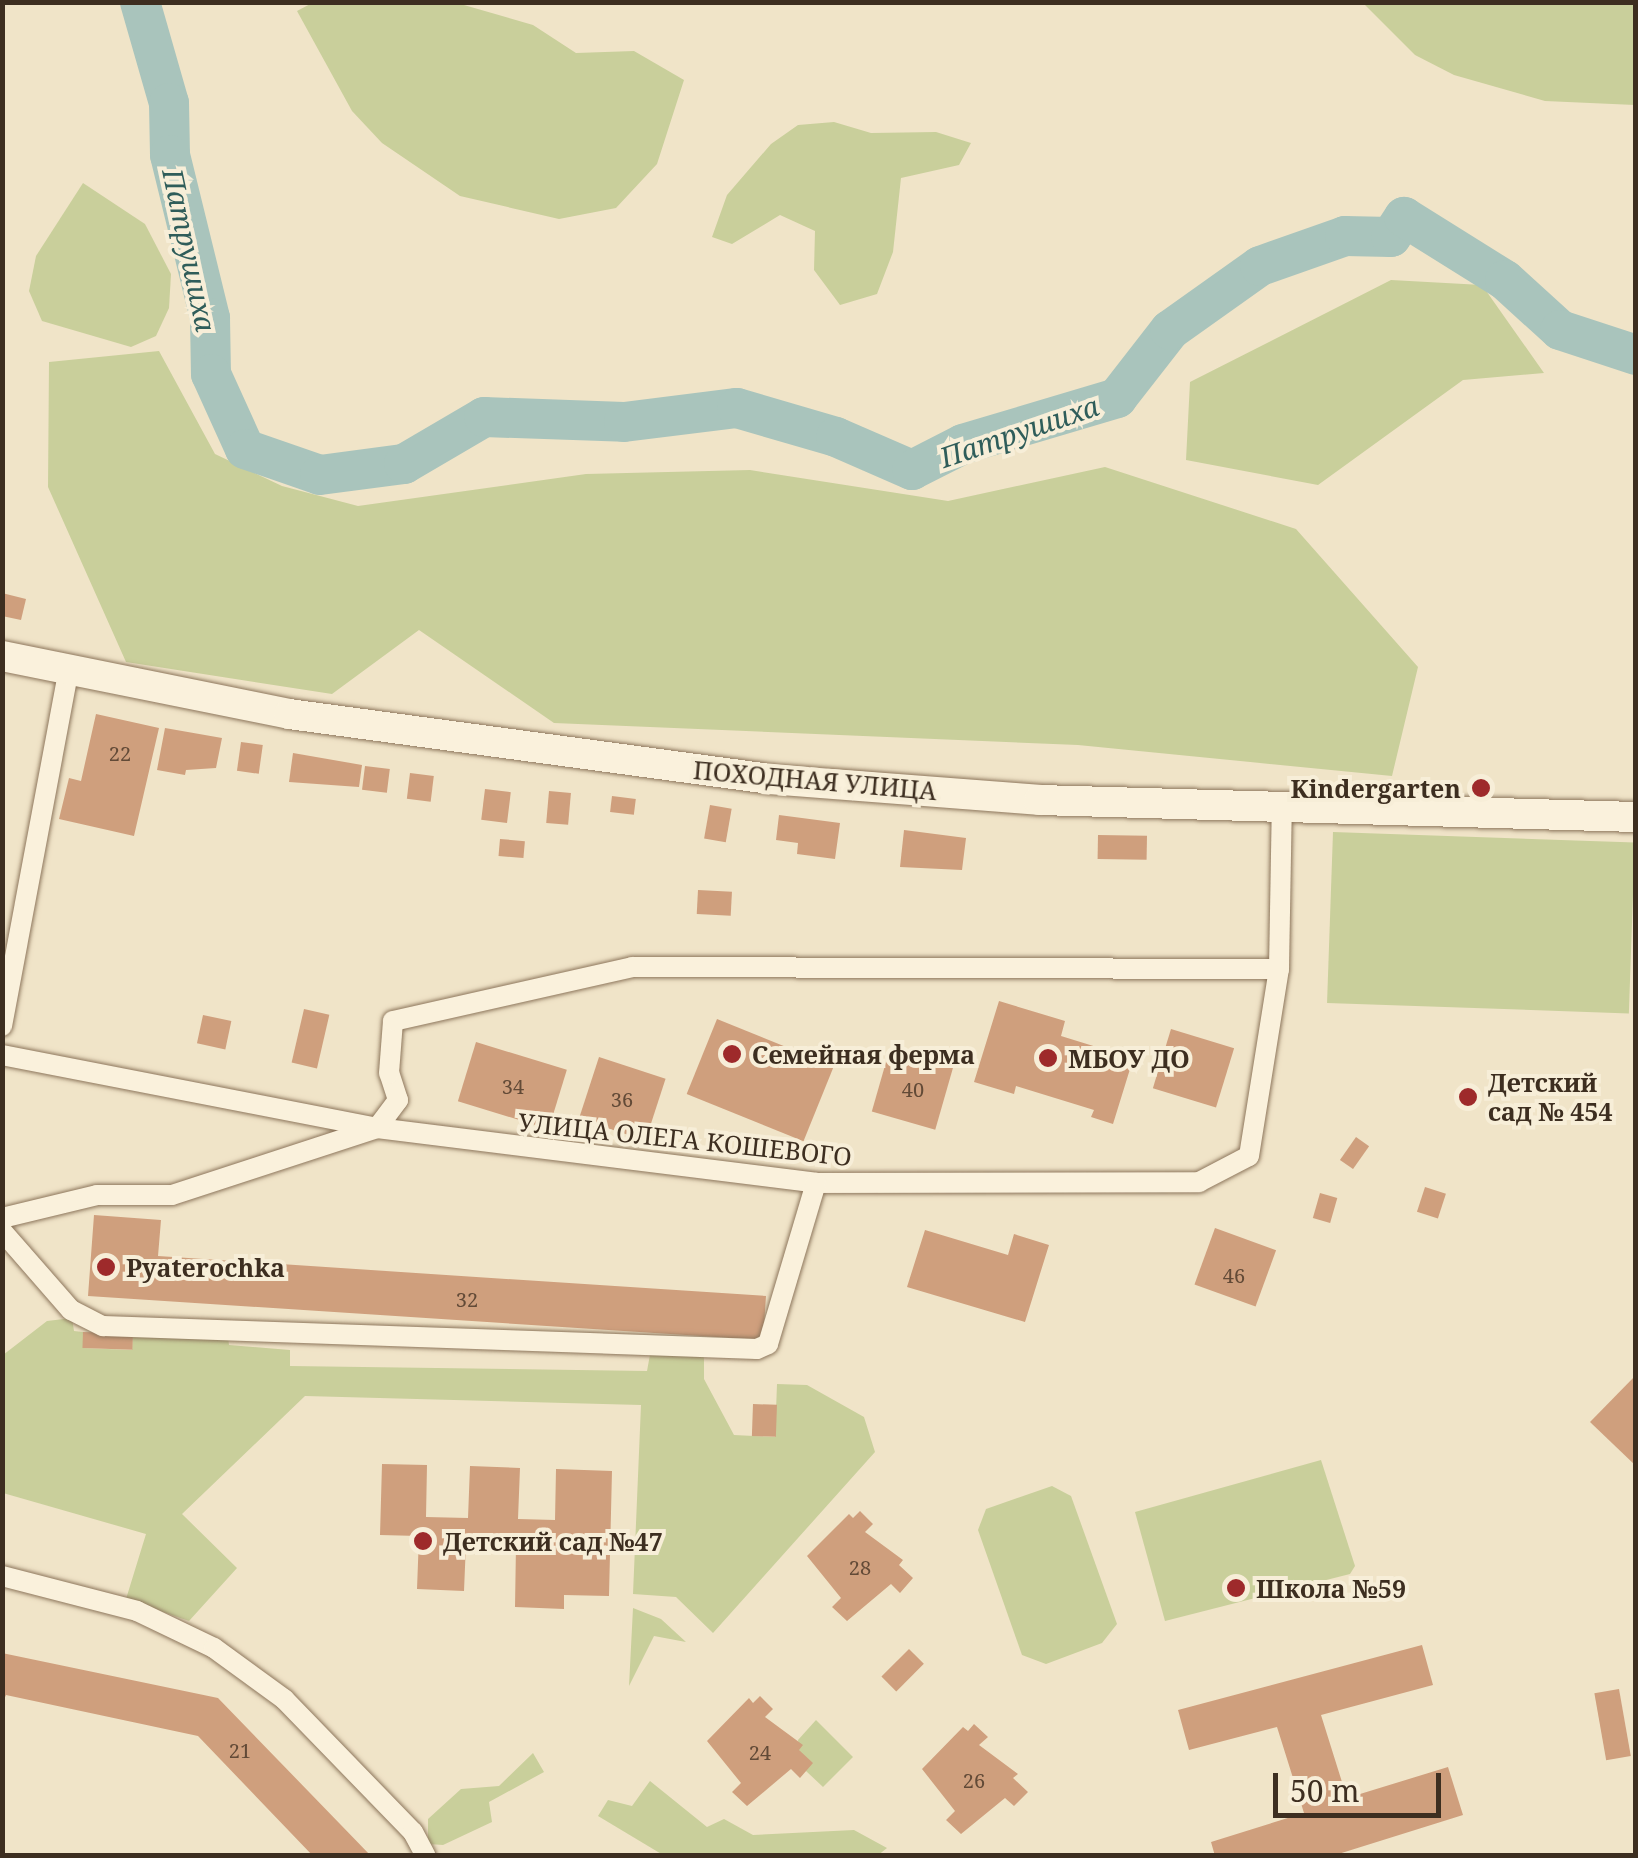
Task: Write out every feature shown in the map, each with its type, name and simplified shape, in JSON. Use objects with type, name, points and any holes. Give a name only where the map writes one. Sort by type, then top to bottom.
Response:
[{"type":"main road","name":"ПОХОДНАЯ УЛИЦА","points":[[2,656],[288,714],[768,779],[1039,800],[1636,817]]},
{"type":"street","points":[[2,1026],[68,672]]},
{"type":"street","name":"УЛИЦА ОЛЕГА КОШЕВОГО","points":[[2,1054],[377,1128],[816,1183],[1199,1182],[1249,1156],[1280,969],[1282,805]]},
{"type":"street","points":[[2,1218],[97,1195],[172,1194],[377,1128],[398,1100],[388,1072],[394,1021],[632,968],[1280,969]]},
{"type":"street","points":[[2,1231],[71,1310],[103,1326],[757,1349],[768,1344],[816,1183]]},
{"type":"street","points":[[2,1576],[137,1611],[214,1648],[284,1699],[413,1832],[426,1856]]},
{"type":"green space","points":[[314,2],[457,3],[533,25],[576,53],[634,51],[684,80],[657,164],[616,208],[559,219],[460,196],[382,143],[352,111],[297,11]]},
{"type":"green space","points":[[1363,3],[1635,3],[1635,105],[1545,101],[1454,75],[1415,55]]},
{"type":"green space","points":[[834,122],[871,133],[936,132],[971,143],[959,165],[901,178],[893,252],[877,294],[840,305],[814,270],[815,231],[780,215],[732,244],[712,237],[727,195],[771,144],[798,125]]},
{"type":"green space","points":[[83,183],[145,224],[171,274],[169,308],[156,336],[131,347],[42,321],[29,291],[36,256]]},
{"type":"green space","points":[[1391,280],[1482,285],[1544,373],[1463,380],[1318,485],[1186,460],[1190,382]]},
{"type":"green space","points":[[159,351],[215,454],[282,486],[358,506],[586,474],[750,470],[948,501],[1105,467],[1296,529],[1418,667],[1392,776],[1078,745],[554,723],[419,630],[332,694],[126,662],[48,487],[49,362]]},
{"type":"green space","points":[[1333,832],[1635,843],[1629,1013],[1327,1003]]},
{"type":"green space","points":[[72,1318],[74,1331],[83,1332],[83,1348],[132,1350],[133,1334],[228,1337],[229,1345],[290,1350],[290,1366],[647,1371],[651,1349],[704,1353],[704,1379],[734,1435],[775,1437],[777,1384],[807,1385],[864,1417],[875,1452],[713,1633],[676,1597],[633,1594],[641,1405],[305,1396],[182,1514],[237,1568],[189,1621],[126,1599],[146,1534],[3,1493],[3,1355],[47,1321]]},
{"type":"green space","points":[[1321,1460],[1355,1566],[1350,1574],[1165,1621],[1135,1512]]},
{"type":"green space","points":[[1052,1486],[1071,1496],[1117,1624],[1102,1643],[1046,1664],[1022,1655],[978,1530],[986,1509]]},
{"type":"green space","points":[[633,1608],[661,1619],[686,1642],[654,1636],[629,1686]]},
{"type":"green space","points":[[816,1720],[853,1757],[823,1787],[806,1771],[799,1750],[798,1740]]},
{"type":"green space","points":[[533,1753],[544,1772],[489,1802],[492,1822],[443,1845],[428,1844],[428,1819],[461,1789],[499,1786]]},
{"type":"green space","points":[[650,1781],[707,1827],[724,1819],[753,1835],[854,1830],[887,1848],[877,1856],[663,1855],[598,1816],[608,1800],[632,1806]]},
{"type":"building","points":[[2,593],[26,599],[21,620],[2,616]]},
{"type":"building","points":[[96,714],[159,728],[134,836],[59,819],[69,778],[81,781]]},
{"type":"building","points":[[165,728],[222,738],[216,768],[186,770],[185,775],[157,770]]},
{"type":"building","points":[[241,742],[263,745],[259,774],[237,771]]},
{"type":"building","points":[[293,753],[362,765],[359,787],[289,782]]},
{"type":"building","points":[[365,766],[390,769],[387,793],[362,790]]},
{"type":"building","points":[[410,773],[434,776],[431,802],[407,799]]},
{"type":"building","points":[[485,789],[511,792],[507,823],[481,820]]},
{"type":"building","points":[[549,791],[571,793],[568,825],[546,823]]},
{"type":"building","points":[[612,796],[636,799],[634,815],[610,812]]},
{"type":"building","points":[[710,805],[732,809],[726,842],[704,838]]},
{"type":"building","points":[[779,815],[840,823],[835,859],[797,854],[798,843],[776,840]]},
{"type":"building","points":[[904,830],[966,838],[962,870],[900,867]]},
{"type":"building","points":[[1098,835],[1147,836],[1147,860],[1098,859]]},
{"type":"building","points":[[500,839],[525,841],[523,858],[499,856]]},
{"type":"building","points":[[698,890],[732,892],[731,916],[697,914]]},
{"type":"building","name":"МБОУ ДО","points":[[999,1001],[1065,1021],[1061,1036],[1116,1053],[1112,1064],[1130,1069],[1113,1124],[1091,1117],[1094,1110],[1016,1086],[1014,1094],[974,1082]]},
{"type":"building","points":[[304,1009],[329,1015],[317,1068],[292,1063]]},
{"type":"building","points":[[203,1015],[231,1021],[225,1049],[197,1043]]},
{"type":"building","points":[[717,1019],[834,1066],[803,1141],[687,1094]]},
{"type":"building","points":[[1171,1029],[1234,1048],[1216,1108],[1153,1088]]},
{"type":"building","points":[[476,1042],[567,1070],[549,1129],[458,1101]]},
{"type":"building","points":[[890,1048],[953,1066],[935,1130],[872,1111]]},
{"type":"building","points":[[599,1057],[666,1079],[645,1140],[579,1119]]},
{"type":"building","points":[[1356,1137],[1369,1146],[1353,1169],[1340,1160]]},
{"type":"building","points":[[1425,1187],[1446,1194],[1438,1219],[1417,1212]]},
{"type":"building","points":[[1320,1193],[1337,1198],[1330,1223],[1313,1218]]},
{"type":"building","points":[[94,1215],[161,1220],[158,1256],[766,1296],[763,1340],[88,1296]]},
{"type":"building","points":[[1215,1228],[1276,1250],[1256,1307],[1194,1284]]},
{"type":"building","points":[[925,1230],[1008,1255],[1014,1234],[1049,1245],[1025,1322],[907,1287]]},
{"type":"building","points":[[83,1332],[133,1334],[132,1350],[82,1348]]},
{"type":"building","points":[[1636,1375],[1636,1466],[1590,1422]]},
{"type":"building","points":[[753,1404],[777,1405],[776,1437],[752,1436]]},
{"type":"building","points":[[382,1464],[427,1465],[426,1517],[468,1518],[470,1466],[520,1468],[518,1519],[555,1520],[556,1469],[612,1471],[609,1596],[564,1595],[564,1609],[515,1607],[516,1545],[466,1543],[464,1591],[417,1589],[419,1536],[380,1535]]},
{"type":"building","points":[[860,1511],[873,1524],[865,1532],[903,1560],[899,1565],[913,1578],[900,1593],[891,1584],[847,1621],[832,1607],[841,1598],[807,1556],[849,1514],[853,1518]]},
{"type":"building","points":[[1422,1645],[1433,1685],[1321,1715],[1347,1798],[1448,1767],[1463,1815],[1332,1856],[1215,1856],[1211,1842],[1304,1813],[1277,1727],[1189,1750],[1178,1710]]},
{"type":"building","points":[[909,1649],[924,1664],[896,1691],[881,1677]]},
{"type":"building","points":[[2,1653],[218,1698],[371,1856],[313,1856],[198,1736],[6,1695],[2,1704]]},
{"type":"building","points":[[1619,1689],[1631,1756],[1606,1760],[1594,1693]]},
{"type":"building","points":[[760,1696],[773,1709],[765,1717],[803,1745],[799,1750],[813,1763],[800,1778],[791,1769],[747,1806],[732,1792],[741,1783],[707,1741],[749,1698],[753,1703]]},
{"type":"building","points":[[974,1724],[988,1737],[979,1745],[1018,1774],[1013,1778],[1028,1792],[1014,1806],[1005,1798],[961,1834],[946,1820],[955,1811],[922,1769],[963,1727],[968,1731]]},
{"type":"waterway","name":"Патрушиха","points":[[140,2],[169,103],[170,155],[210,318],[211,374],[245,449],[320,475],[404,464],[484,417],[624,422],[737,408],[836,437],[912,470],[963,444],[1117,398],[1170,330],[1260,266],[1345,236],[1391,237],[1404,217],[1505,280],[1560,330],[1636,355]]},
{"type":"place","name":"Kindergarten","points":[[1481,788]]},
{"type":"place","name":"Семейная ферма","points":[[732,1054]]},
{"type":"place","name":"МБОУ ДО","points":[[1048,1058]]},
{"type":"place","name":"Детский сад № 454","points":[[1468,1097]]},
{"type":"place","name":"Pyaterochka","points":[[106,1267]]},
{"type":"place","name":"Детский сад №47","points":[[423,1541]]},
{"type":"place","name":"Школа №59","points":[[1236,1588]]}]
